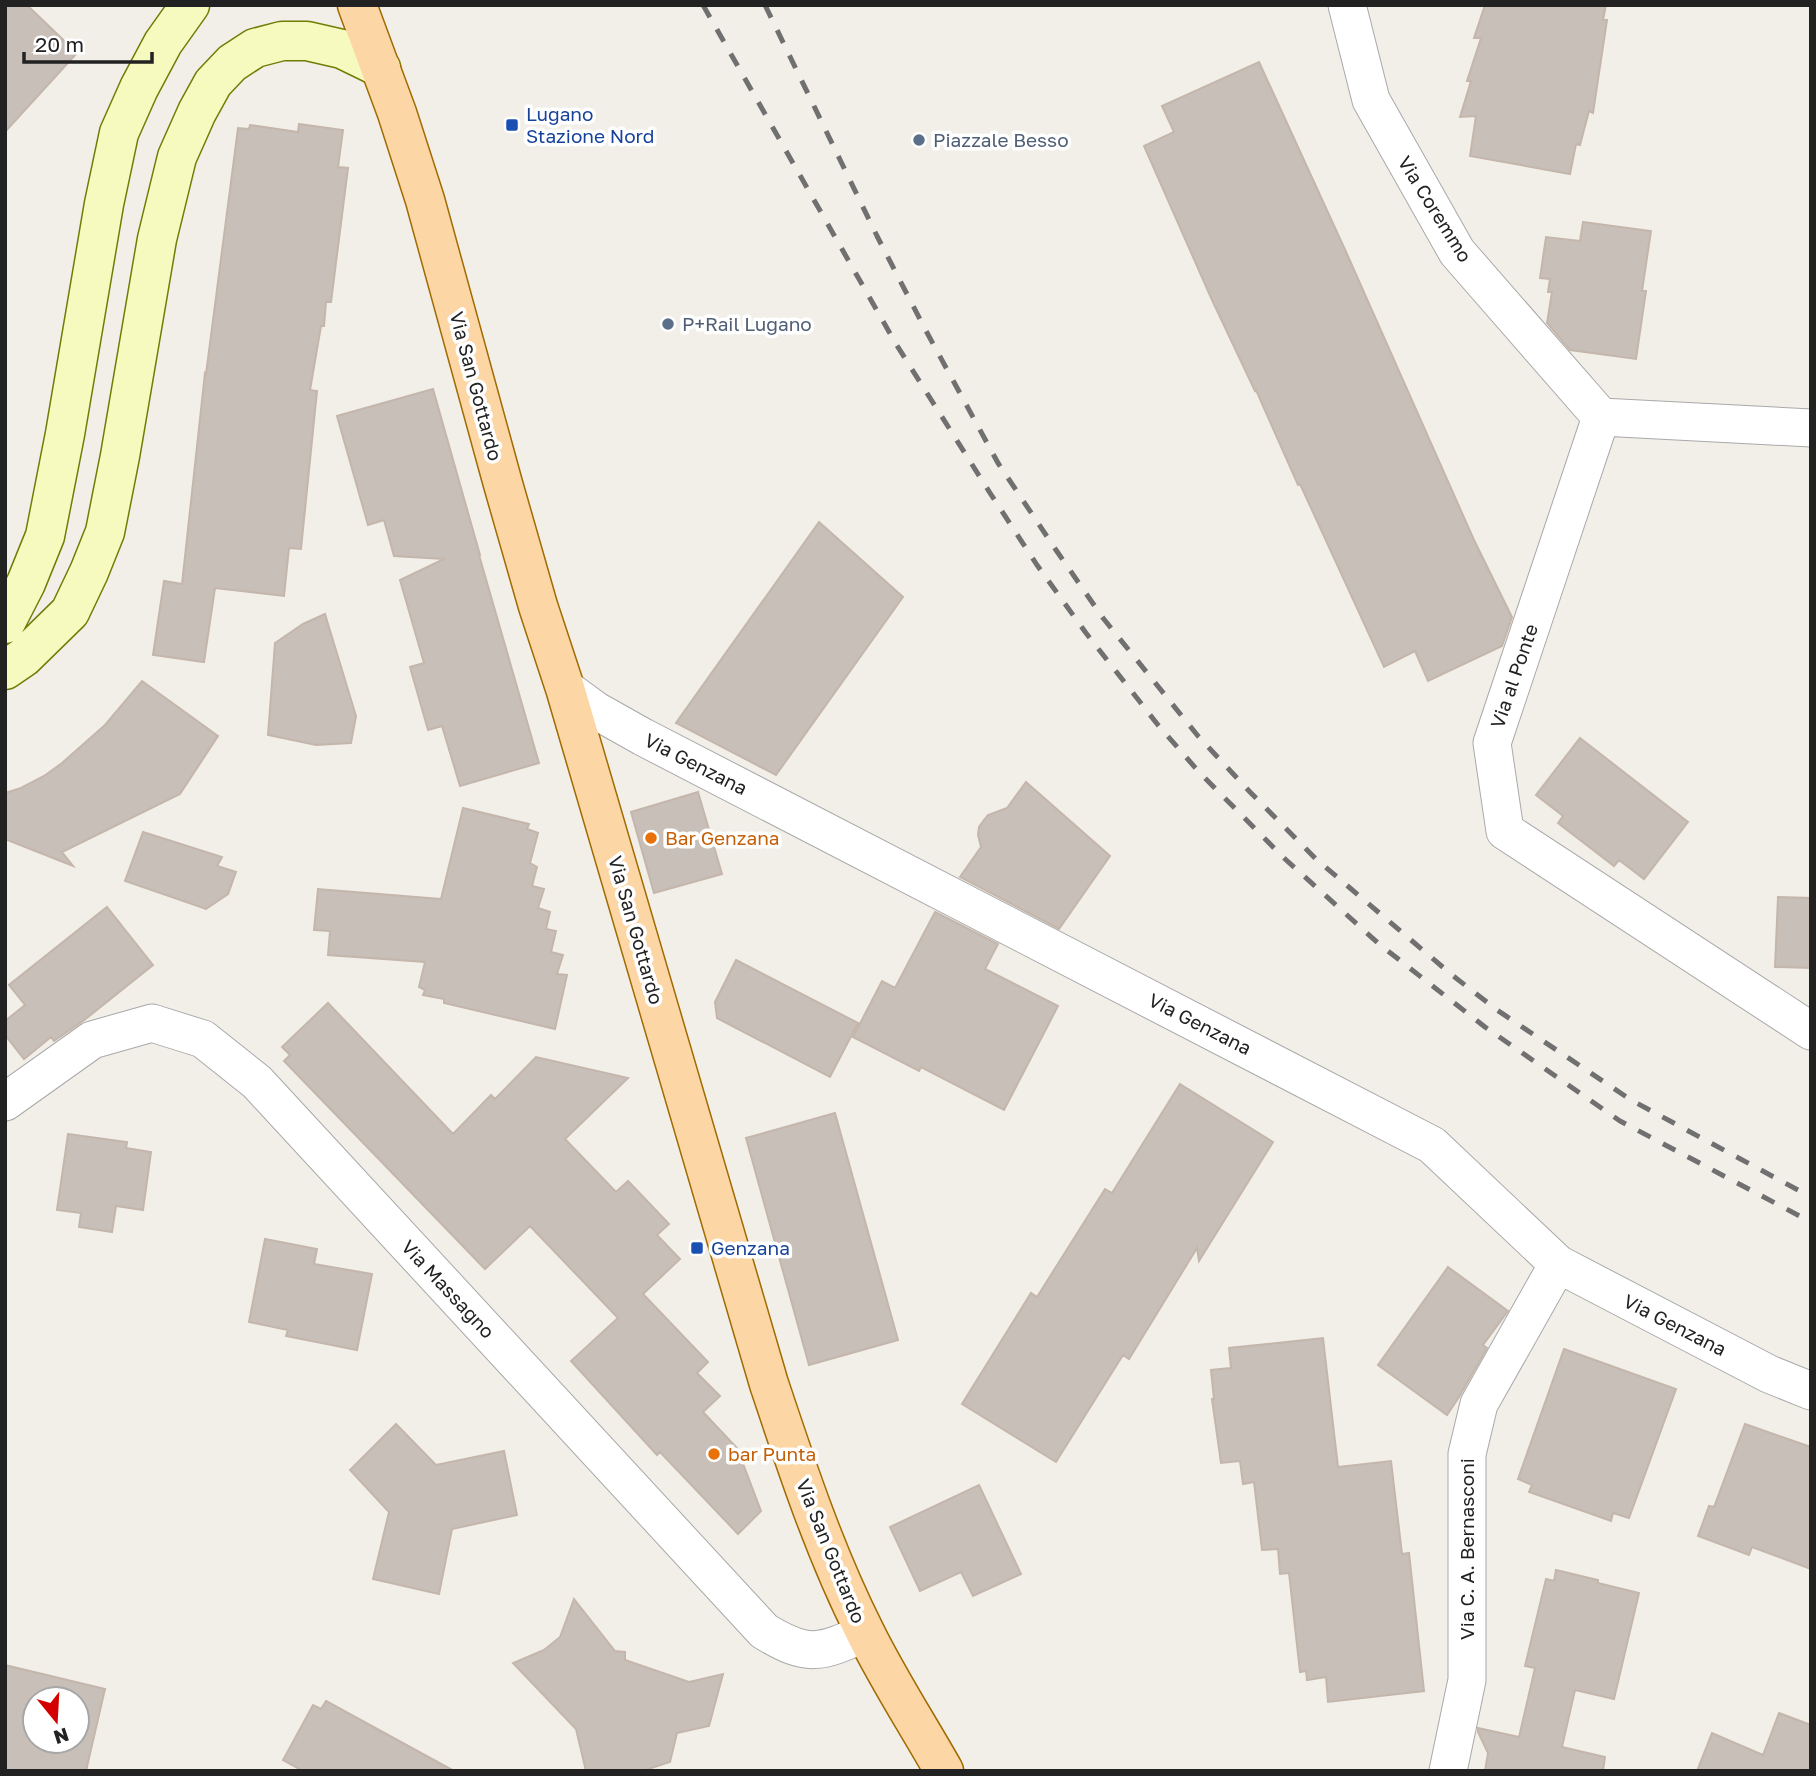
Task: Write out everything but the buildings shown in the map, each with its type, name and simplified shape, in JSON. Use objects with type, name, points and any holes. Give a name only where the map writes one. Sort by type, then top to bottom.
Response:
[{"type":"main road","points":[[5,624],[26,583],[45,536],[119,133],[157,54],[190,5]]},
{"type":"main road","name":"Via San Gottardo","points":[[357,5],[425,200],[538,606],[565,688],[769,1384],[806,1495],[837,1573],[865,1633],[944,1771]]},
{"type":"main road","points":[[5,670],[24,657],[70,612],[104,532],[120,456],[157,239],[177,157],[213,83],[232,63],[255,48],[282,41],[307,41],[342,50],[381,68]]},
{"type":"street","name":"Via Coremmo","points":[[1347,5],[1371,100],[1457,252],[1601,417]]},
{"type":"street","points":[[1601,417],[1811,428]]},
{"type":"street","name":"Via al Ponte","points":[[1601,417],[1492,743],[1505,831],[1811,1031]]},
{"type":"street","name":"Via Genzana","points":[[565,688],[595,710],[643,737],[1432,1144],[1558,1264],[1769,1374],[1811,1391]]},
{"type":"street","name":"Via Massagno","points":[[5,1102],[92,1041],[152,1023],[203,1038],[257,1082],[764,1631],[785,1644],[806,1650],[831,1647],[865,1633]]},
{"type":"street","name":"Via C. A. Bernasconi","points":[[1448,1771],[1467,1680],[1467,1454],[1479,1404],[1558,1264]]},
{"type":"railway","points":[[703,5],[896,344],[990,493],[1086,633],[1158,725],[1199,772],[1284,858],[1379,944],[1485,1027],[1620,1121],[1811,1222]]},
{"type":"railway","points":[[765,5],[877,236],[998,463],[1103,618],[1198,736],[1316,859],[1497,1010],[1631,1100],[1811,1197]]},
{"type":"place","name":"Lugano Stazione Nord","points":[[512,125]]},
{"type":"place","name":"Piazzale Besso","points":[[919,140]]},
{"type":"place","name":"P+Rail Lugano","points":[[668,324]]},
{"type":"place","name":"Bar Genzana","points":[[651,838]]},
{"type":"place","name":"Genzana","points":[[697,1248]]},
{"type":"place","name":"bar Punta","points":[[714,1454]]}]
